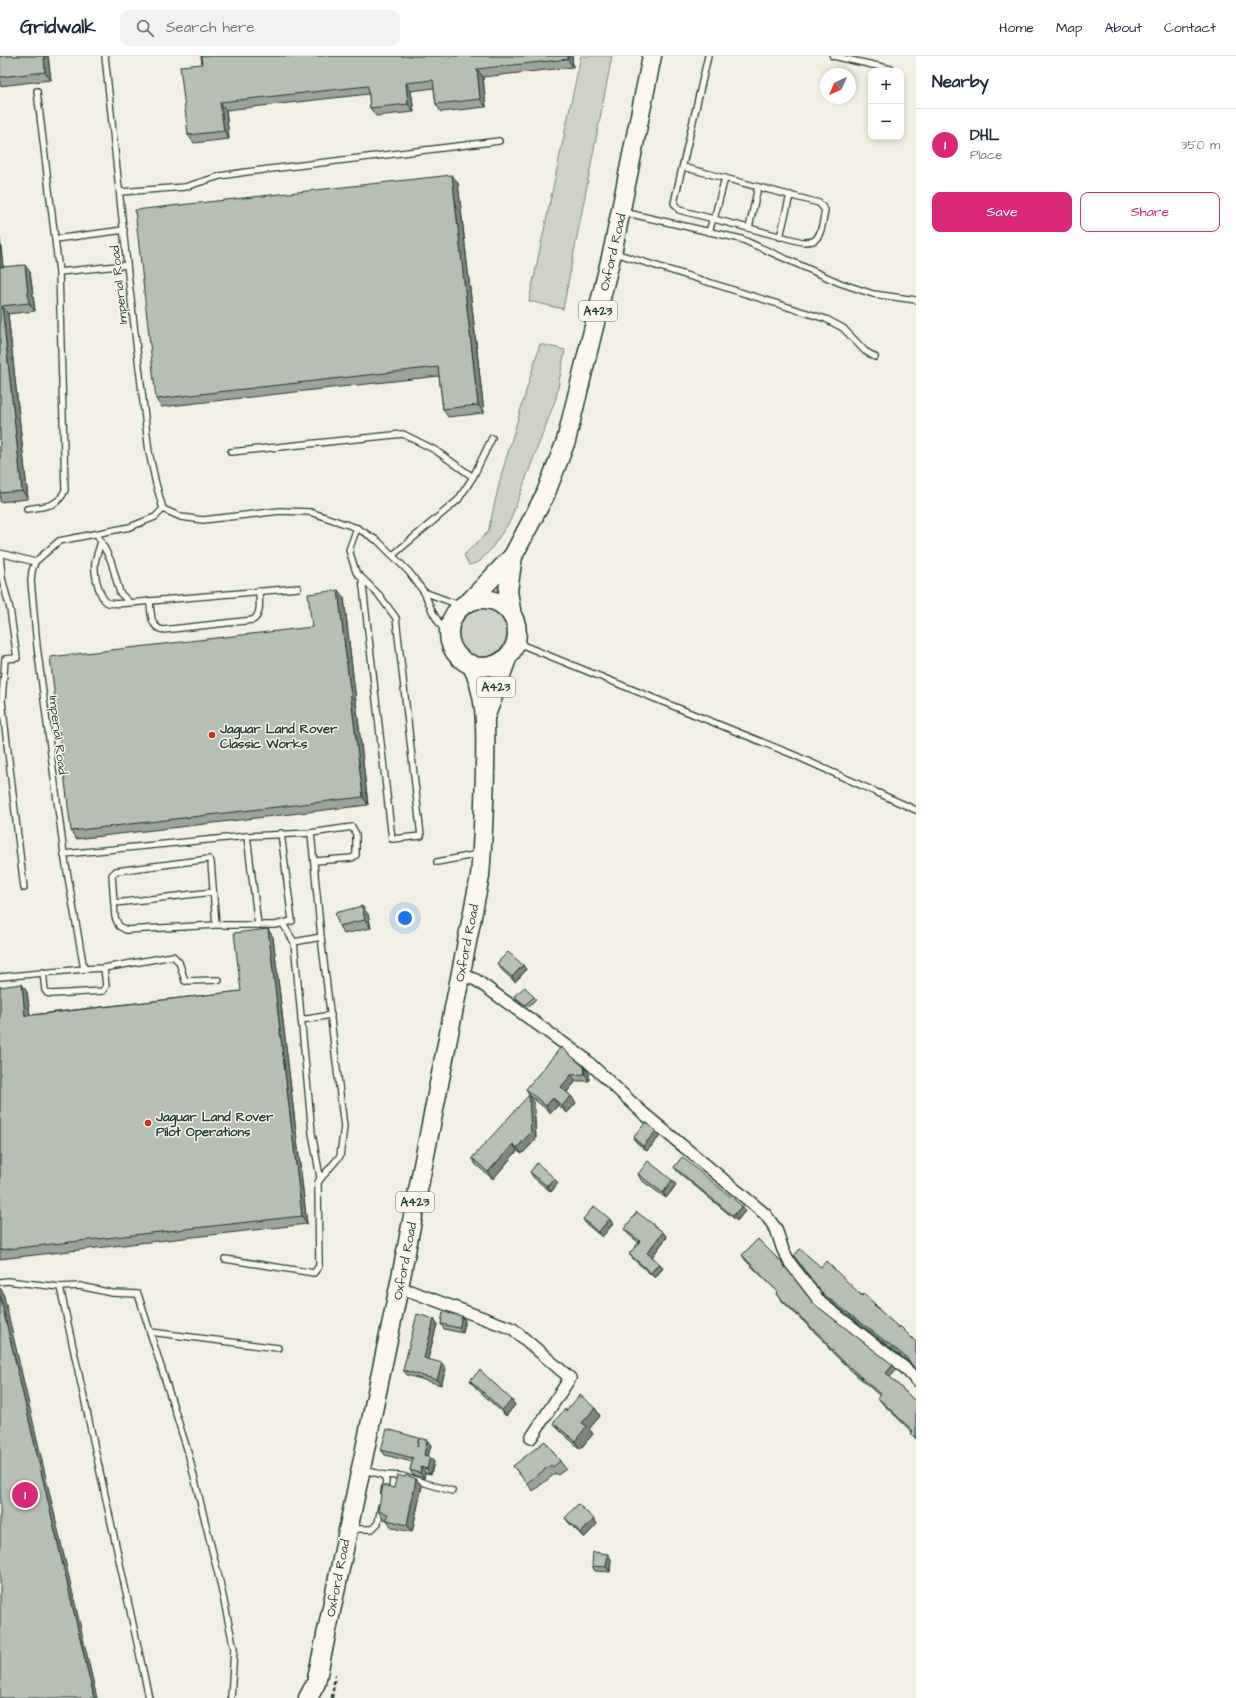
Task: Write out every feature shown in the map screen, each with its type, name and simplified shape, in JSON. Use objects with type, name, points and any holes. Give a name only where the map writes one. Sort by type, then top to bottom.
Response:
[{"type":"highway","name":"Oxford Road","points":[[512,616],[508,592],[509,575],[513,556],[545,495],[566,441],[621,212],[652,56]]},
{"type":"highway","name":"Oxford Road","points":[[465,605],[513,556]]},
{"type":"highway","points":[[482,599],[489,600],[502,605],[512,616],[516,629],[512,649],[503,660],[491,666],[471,664],[460,657],[452,646],[450,640],[450,625],[457,612],[465,605],[482,599]]},
{"type":"highway","name":"Oxford Road","points":[[486,718],[512,649]]},
{"type":"highway","name":"Oxford Road","points":[[314,1693],[347,1529],[399,1287],[480,876],[484,825],[486,718],[477,676],[471,664]]},
{"type":"street","points":[[460,974],[476,980],[584,1058],[643,1113],[765,1214],[776,1229],[783,1250],[790,1263],[821,1302],[905,1368],[916,1380]]},
{"type":"street","points":[[399,1287],[513,1329],[570,1378],[531,1438]]},
{"type":"lane","name":"Imperial Road","points":[[105,56],[127,265],[149,452],[156,484],[164,509]]},
{"type":"lane","points":[[683,167],[819,203],[825,210],[820,232],[817,238],[813,241],[802,242],[679,210],[675,206],[674,203],[708,56]]},
{"type":"lane","points":[[833,56],[887,68]]},
{"type":"lane","points":[[27,509],[57,503],[65,490],[59,272],[37,91]]},
{"type":"lane","points":[[120,192],[185,187],[220,176],[246,172],[499,140]]},
{"type":"lane","points":[[709,232],[725,178]]},
{"type":"lane","points":[[749,228],[758,187]]},
{"type":"lane","points":[[780,237],[790,195]]},
{"type":"lane","points":[[621,212],[741,239],[840,283],[873,294],[916,300]]},
{"type":"lane","points":[[55,239],[124,230]]},
{"type":"lane","points":[[612,252],[826,319],[843,328],[866,351],[875,357]]},
{"type":"lane","points":[[59,272],[127,265]]},
{"type":"lane","points":[[231,452],[403,434],[435,450],[473,477]]},
{"type":"lane","points":[[393,555],[458,500],[473,477],[492,438]]},
{"type":"lane","points":[[24,888],[2,701],[5,659],[17,658],[10,609],[2,578],[0,553],[35,562],[59,541],[97,534],[144,522],[155,517],[164,509],[181,517],[203,520],[280,511],[310,512],[338,520],[357,528],[378,540],[409,572],[424,592],[433,613],[450,640]]},
{"type":"lane","points":[[357,528],[349,550],[356,572],[362,578],[389,606],[396,618],[421,836],[392,839],[362,578]]},
{"type":"lane","points":[[97,534],[111,561],[120,593],[129,602]]},
{"type":"lane","points":[[101,542],[95,564],[99,588],[103,600],[108,603],[116,604],[298,588]]},
{"type":"lane","name":"Imperial Road","points":[[35,562],[31,581],[36,646],[64,854],[84,969]]},
{"type":"lane","points":[[150,601],[152,621],[155,626],[163,630],[253,620],[257,618],[259,612],[259,591]]},
{"type":"lane","points":[[424,592],[465,605]]},
{"type":"lane","points":[[512,649],[794,755],[916,810]]},
{"type":"lane","points":[[64,854],[247,836],[281,833],[311,833],[352,828],[356,834],[356,855],[352,858],[315,861]]},
{"type":"lane","points":[[216,925],[211,862],[209,859],[116,871],[112,875],[116,917],[119,926],[126,930],[216,925],[283,924],[292,921],[281,833]]},
{"type":"lane","points":[[311,833],[315,861],[321,937],[344,1126],[340,1156],[318,1182]]},
{"type":"lane","points":[[247,836],[258,925]]},
{"type":"lane","points":[[436,862],[482,853]]},
{"type":"lane","points":[[115,903],[213,892]]},
{"type":"lane","points":[[224,1259],[314,1273],[319,1266],[318,1182],[320,1177],[312,1133],[294,942],[283,924]]},
{"type":"lane","points":[[294,942],[321,937]]},
{"type":"lane","points":[[0,977],[43,972],[104,968],[173,956],[179,962],[185,981],[218,980]]},
{"type":"lane","points":[[43,972],[45,990],[47,993],[81,992],[103,990],[106,986],[104,968]]},
{"type":"lane","points":[[301,1020],[331,1015]]},
{"type":"lane","points":[[0,1282],[7,1281],[60,1287],[80,1286],[112,1293],[138,1294],[188,1452],[220,1582],[234,1649],[230,1698]]},
{"type":"lane","points":[[60,1287],[149,1698]]},
{"type":"lane","points":[[150,1332],[278,1348]]},
{"type":"lane","points":[[360,1469],[384,1475],[402,1476],[452,1491]]},
{"type":"lane","points":[[347,1529],[372,1530],[378,1523],[386,1481],[384,1475]]},
{"type":"shaded area","points":[[581,56],[612,56],[563,309],[529,301]]},
{"type":"shaded area","points":[[540,344],[565,350],[556,398],[510,521],[491,549],[479,562],[469,565],[464,555],[488,532],[501,476]]},
{"type":"shaded area","points":[[482,607],[491,609],[502,618],[507,632],[505,641],[496,652],[482,657],[473,655],[462,646],[457,632],[459,623],[468,612]]},
{"type":"building","points":[[0,56],[44,56],[45,72],[0,77]]},
{"type":"building","points":[[201,56],[568,56],[568,59],[477,69],[480,99],[436,104],[433,80],[406,83],[408,104],[370,108],[368,86],[220,102],[224,131],[188,135],[180,66],[202,64]]},
{"type":"building","points":[[452,175],[478,405],[443,409],[438,367],[156,399],[135,210]]},
{"type":"building","points":[[25,265],[29,303],[2,306],[22,491],[0,493],[0,267]]},
{"type":"building","name":"Jaguar Land Rover Classic Works","points":[[338,590],[363,797],[71,831],[50,657],[312,627],[308,594]]},
{"type":"building","points":[[362,906],[365,920],[339,926],[335,913]]},
{"type":"building","name":"Jaguar Land Rover Pilot Operations","points":[[268,929],[302,1216],[0,1250],[0,987],[22,984],[25,1016],[241,991],[234,933]]},
{"type":"building","points":[[508,952],[523,965],[512,977],[497,963]]},
{"type":"building","points":[[525,987],[534,997],[525,1005],[514,996]]},
{"type":"building","points":[[561,1047],[584,1067],[585,1074],[571,1075],[561,1087],[571,1096],[562,1106],[553,1098],[546,1106],[526,1089]]},
{"type":"building","points":[[529,1095],[531,1132],[517,1148],[513,1144],[488,1172],[472,1158]]},
{"type":"building","points":[[646,1122],[656,1131],[643,1146],[633,1138]]},
{"type":"building","points":[[682,1157],[742,1206],[733,1216],[674,1167]]},
{"type":"building","points":[[648,1161],[672,1180],[663,1193],[638,1174]]},
{"type":"building","points":[[537,1163],[554,1178],[547,1186],[530,1172]]},
{"type":"building","points":[[594,1206],[610,1219],[598,1232],[583,1219]]},
{"type":"building","points":[[637,1212],[663,1232],[647,1253],[659,1263],[651,1273],[629,1254],[640,1241],[624,1229]]},
{"type":"building","points":[[758,1239],[782,1263],[813,1303],[893,1365],[886,1373],[916,1402],[916,1438],[911,1433],[913,1431],[878,1398],[881,1395],[843,1361],[826,1344],[828,1343],[776,1294],[778,1292],[742,1255]]},
{"type":"building","points":[[800,1249],[821,1267],[826,1261],[862,1296],[864,1294],[875,1304],[874,1305],[899,1328],[900,1326],[916,1342],[916,1370],[906,1357],[822,1293],[794,1256]]},
{"type":"building","points":[[0,1296],[94,1698],[0,1698]]},
{"type":"building","points":[[443,1312],[462,1316],[459,1328],[441,1324]]},
{"type":"building","points":[[417,1314],[434,1319],[424,1358],[442,1363],[437,1380],[403,1370]]},
{"type":"building","points":[[480,1370],[512,1400],[502,1410],[470,1380]]},
{"type":"building","points":[[580,1395],[595,1408],[582,1423],[587,1426],[575,1441],[553,1423]]},
{"type":"building","points":[[387,1429],[427,1440],[424,1455],[430,1457],[427,1469],[421,1467],[420,1473],[410,1470],[413,1458],[381,1450]]},
{"type":"building","points":[[545,1441],[560,1461],[553,1467],[551,1465],[527,1483],[513,1466]]},
{"type":"building","points":[[397,1475],[405,1477],[406,1475],[416,1479],[407,1525],[387,1520],[388,1514],[378,1511],[383,1485],[394,1488]]},
{"type":"building","points":[[578,1504],[594,1519],[581,1533],[565,1518]]},
{"type":"building","points":[[593,1552],[608,1554],[606,1567],[592,1566]]},
{"type":"place","name":"Jaguar Land Rover Classic Works","points":[[212,735]]},
{"type":"place","name":"Jaguar Land Rover Pilot Operations","points":[[148,1123]]},
{"type":"place","name":"DHL","points":[[25,1495]]}]
